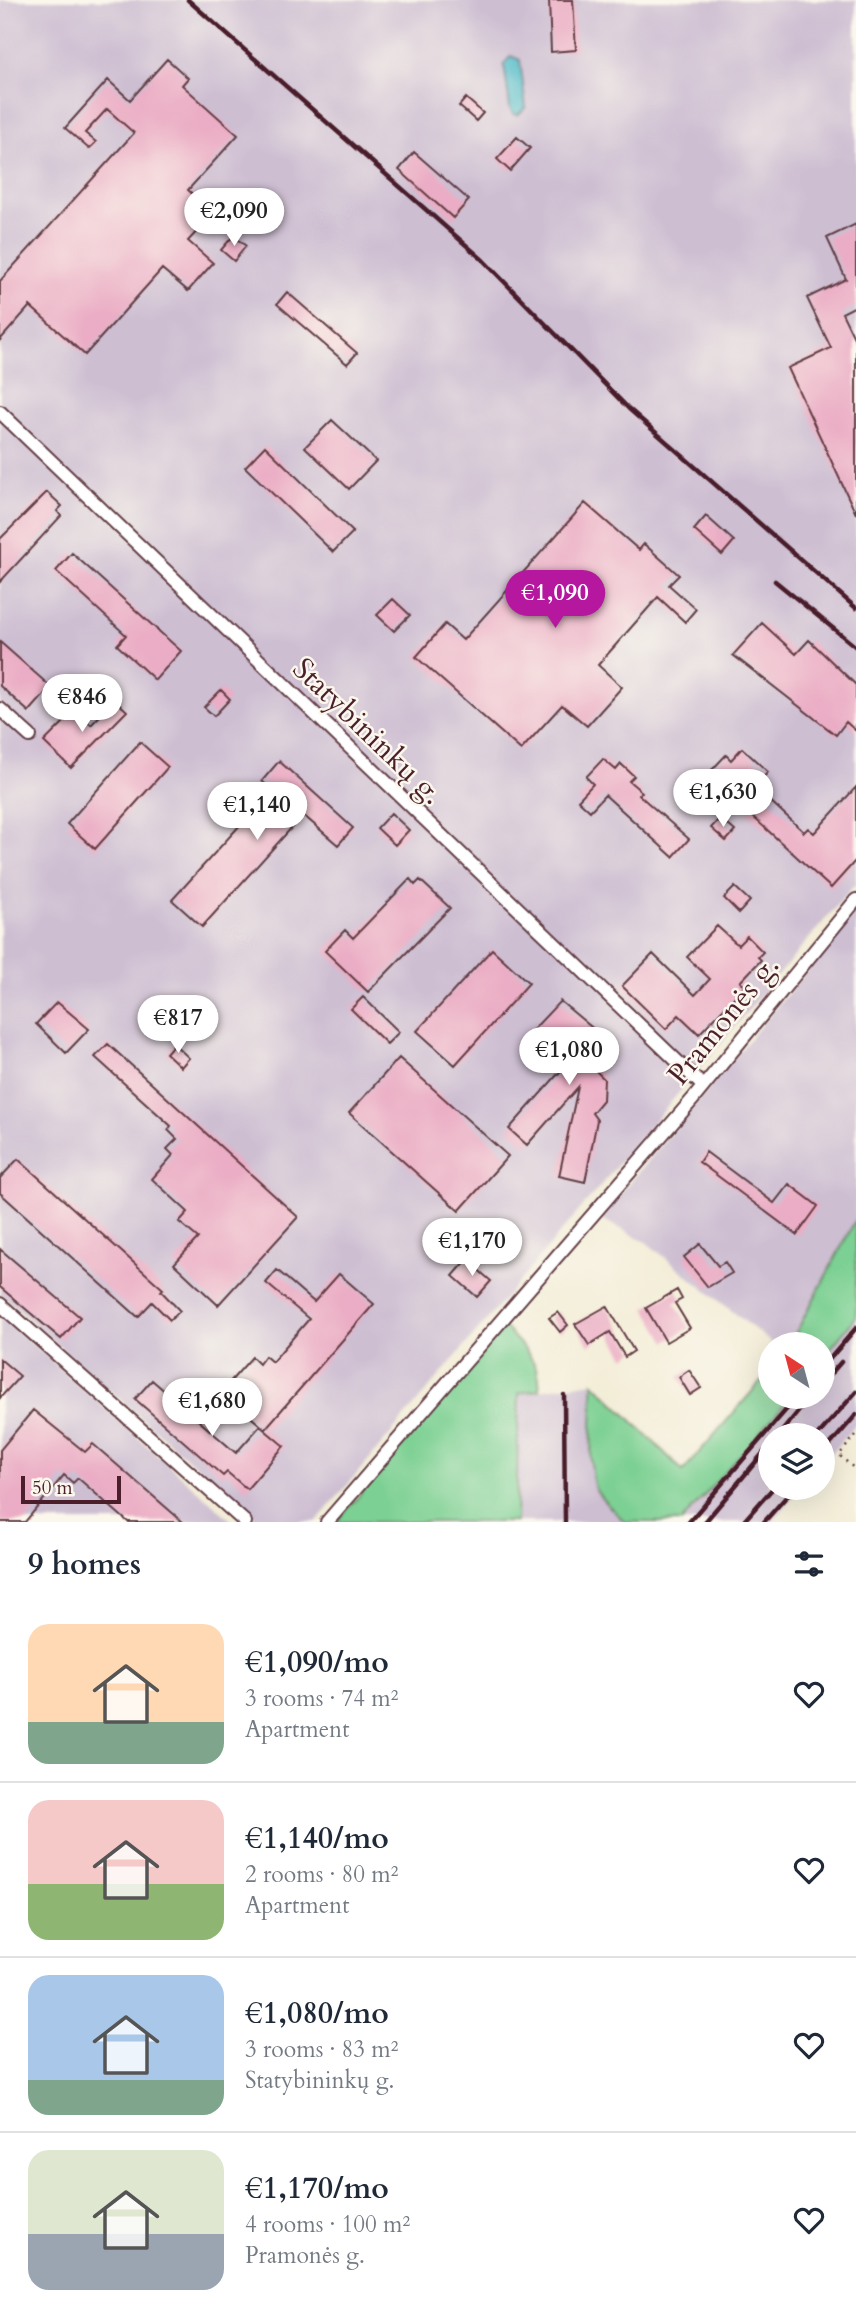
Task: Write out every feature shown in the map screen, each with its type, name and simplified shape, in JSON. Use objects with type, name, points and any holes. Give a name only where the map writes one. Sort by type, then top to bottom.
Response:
[{"type":"street","name":"Statybininkų g.","points":[[0,412],[703,1086]]},
{"type":"street","points":[[0,709],[30,736]]},
{"type":"street","name":"Pramonės g.","points":[[327,1522],[703,1086],[856,900]]},
{"type":"street","points":[[0,1304],[245,1522]]},
{"type":"path","points":[[856,1434],[839,1455],[856,1469]]},
{"type":"shaded area","points":[[0,0],[856,0],[856,883],[316,1522],[260,1522],[0,1294]]},
{"type":"shaded area","points":[[856,912],[856,1219],[796,1332],[758,1332],[646,1242],[600,1218]]},
{"type":"shaded area","points":[[0,1315],[233,1522],[0,1522]]},
{"type":"shaded area","points":[[856,1317],[856,1424],[835,1449],[835,1423],[768,1423],[780,1409],[835,1409],[835,1343]]},
{"type":"shaded area","points":[[593,1382],[595,1410],[592,1481],[597,1492],[625,1522],[516,1522],[519,1393]]},
{"type":"shaded area","points":[[758,1434],[758,1500],[791,1500],[772,1522],[681,1522]]},
{"type":"green space","points":[[856,1219],[856,1317],[835,1343],[835,1332],[796,1332]]},
{"type":"green space","points":[[504,1327],[534,1363],[539,1381],[539,1390],[519,1393],[516,1522],[336,1522]]},
{"type":"green space","points":[[593,1382],[683,1471],[758,1385],[758,1409],[780,1409],[768,1423],[758,1423],[758,1434],[681,1522],[625,1522],[605,1503],[593,1481]]},
{"type":"water","points":[[511,56],[520,60],[526,107],[518,115],[513,114],[510,108],[504,64]]},
{"type":"building","points":[[549,0],[573,0],[576,50],[551,52]]},
{"type":"building","points":[[167,59],[188,78],[182,85],[238,135],[188,190],[214,213],[188,241],[213,263],[188,291],[162,269],[85,355],[30,306],[0,340],[0,281],[134,133],[107,109],[85,133],[96,142],[89,149],[65,128],[108,80],[130,100]]},
{"type":"building","points":[[466,98],[483,113],[476,121],[459,106]]},
{"type":"building","points":[[517,137],[530,148],[510,171],[497,159]]},
{"type":"building","points":[[414,152],[469,200],[453,218],[399,170]]},
{"type":"building","points":[[856,224],[856,306],[842,313],[856,342],[856,514],[788,368],[831,348],[807,298],[846,279],[827,238]]},
{"type":"building","points":[[233,236],[246,246],[234,261],[221,250]]},
{"type":"building","points":[[287,292],[357,353],[347,364],[277,304]]},
{"type":"building","points":[[332,420],[376,461],[349,489],[305,447]]},
{"type":"building","points":[[265,446],[353,532],[333,552],[245,467]]},
{"type":"building","points":[[47,492],[62,506],[57,511],[61,516],[0,582],[0,539]]},
{"type":"building","points":[[585,503],[639,550],[644,544],[679,575],[669,585],[696,609],[685,622],[658,597],[598,665],[622,687],[587,726],[562,705],[521,750],[416,657],[445,624],[463,640]]},
{"type":"building","points":[[706,516],[734,541],[722,555],[694,530]]},
{"type":"building","points":[[72,553],[181,651],[155,680],[117,645],[126,635],[56,571]]},
{"type":"building","points":[[393,599],[410,615],[394,631],[377,615]]},
{"type":"building","points":[[762,623],[796,654],[809,640],[856,685],[856,731],[846,722],[836,735],[733,655]]},
{"type":"building","points":[[0,642],[51,687],[29,712],[0,686]]},
{"type":"building","points":[[221,690],[230,699],[214,716],[204,707]]},
{"type":"building","points":[[115,700],[127,711],[71,768],[44,742],[76,710],[91,725]]},
{"type":"building","points":[[140,742],[168,767],[95,849],[67,824]]},
{"type":"building","points":[[742,748],[768,772],[755,787],[804,832],[808,828],[814,833],[856,787],[856,860],[831,888],[707,775],[726,755],[731,760]]},
{"type":"building","points":[[603,759],[616,770],[621,764],[634,776],[629,781],[642,792],[639,795],[689,839],[673,857],[605,795],[590,811],[578,800],[593,784],[586,777]]},
{"type":"building","points":[[279,761],[353,828],[338,845],[303,815],[202,927],[172,900],[272,790],[262,781]]},
{"type":"building","points":[[391,813],[409,830],[395,845],[377,828]]},
{"type":"building","points":[[720,818],[735,831],[726,841],[711,828]]},
{"type":"building","points":[[410,879],[415,885],[420,880],[450,908],[368,992],[325,951],[345,930],[353,938]]},
{"type":"building","points":[[735,887],[750,901],[739,913],[724,898]]},
{"type":"building","points":[[717,926],[738,945],[747,936],[763,952],[758,957],[761,960],[740,982],[745,986],[699,1034],[679,1015],[666,1029],[622,986],[653,954],[695,995],[710,979],[687,957]]},
{"type":"building","points":[[492,949],[529,983],[455,1065],[417,1031]]},
{"type":"building","points":[[363,997],[399,1032],[387,1044],[351,1009]]},
{"type":"building","points":[[560,1001],[614,1046],[594,1069],[604,1079],[603,1100],[592,1113],[597,1120],[585,1182],[559,1176],[578,1087],[527,1145],[509,1129],[566,1065],[530,1033]]},
{"type":"building","points":[[57,1002],[89,1029],[66,1053],[36,1024]]},
{"type":"building","points":[[108,1044],[298,1217],[218,1305],[174,1264],[198,1238],[179,1222],[188,1212],[152,1179],[173,1155],[167,1149],[177,1139],[168,1130],[171,1126],[95,1057]]},
{"type":"building","points":[[174,1044],[189,1058],[181,1067],[166,1053]]},
{"type":"building","points":[[399,1058],[508,1156],[459,1211],[349,1113]]},
{"type":"building","points":[[706,1152],[774,1203],[789,1184],[818,1206],[797,1235],[699,1162]]},
{"type":"building","points":[[18,1159],[163,1289],[161,1291],[180,1311],[170,1320],[152,1302],[138,1317],[0,1193],[0,1178]]},
{"type":"building","points":[[700,1244],[718,1266],[725,1262],[732,1273],[708,1287],[684,1257]]},
{"type":"building","points":[[0,1249],[80,1317],[61,1339],[0,1287]]},
{"type":"building","points":[[467,1260],[491,1281],[477,1297],[453,1276]]},
{"type":"building","points":[[277,1270],[314,1302],[339,1274],[374,1304],[265,1429],[221,1392],[252,1357],[259,1364],[265,1356],[272,1362],[309,1319],[266,1283]]},
{"type":"building","points":[[677,1290],[682,1299],[675,1303],[690,1328],[666,1342],[646,1308]]},
{"type":"building","points":[[607,1306],[634,1351],[625,1357],[610,1332],[589,1345],[575,1324]]},
{"type":"building","points":[[558,1312],[568,1325],[560,1332],[549,1318]]},
{"type":"building","points":[[0,1359],[20,1376],[0,1398]]},
{"type":"building","points":[[689,1370],[701,1388],[690,1395],[679,1377]]},
{"type":"building","points":[[152,1380],[236,1453],[260,1426],[284,1446],[247,1489],[227,1472],[223,1476],[135,1399]]},
{"type":"building","points":[[33,1410],[85,1452],[93,1444],[183,1522],[128,1522],[78,1478],[73,1483],[64,1475],[25,1522],[0,1522],[0,1450]]},
{"type":"railway","points":[[188,0],[483,260],[629,409],[856,608]]},
{"type":"railway","points":[[775,581],[856,647]]},
{"type":"railway","points":[[835,1353],[856,1328]]},
{"type":"railway","points":[[835,1369],[841,1362]]},
{"type":"railway","points":[[829,1423],[856,1392]]},
{"type":"railway","points":[[564,1395],[565,1522]]},
{"type":"railway","points":[[689,1522],[787,1409]]},
{"type":"railway","points":[[789,1423],[800,1409]]},
{"type":"railway","points":[[835,1439],[856,1415]]},
{"type":"railway","points":[[705,1522],[758,1459]]},
{"type":"railway","points":[[743,1522],[762,1500]]},
{"type":"railway","points":[[764,1522],[783,1500]]}]
